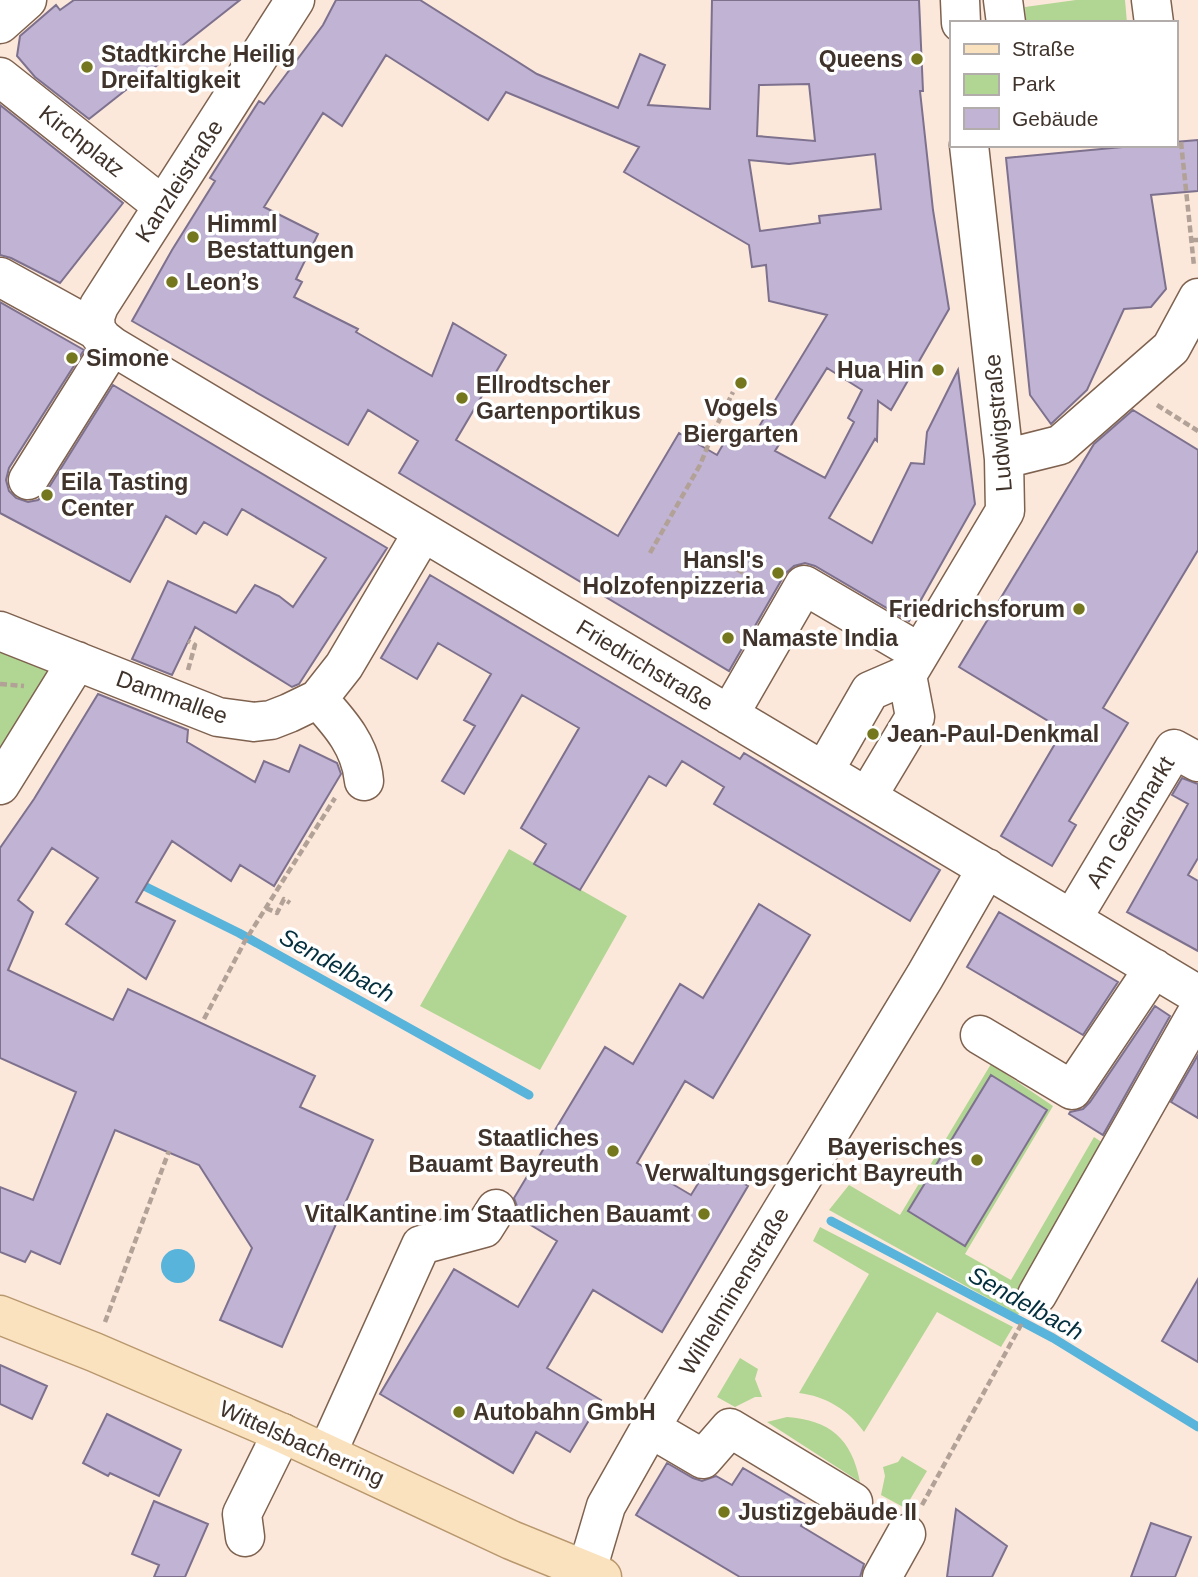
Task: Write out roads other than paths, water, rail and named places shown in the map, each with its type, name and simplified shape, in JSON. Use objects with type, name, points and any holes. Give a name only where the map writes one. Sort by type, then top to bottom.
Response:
[{"type":"main road","name":"Wittelsbacherring","points":[[0,1315],[94,1352],[282,1433],[511,1541],[592,1575]]},
{"type":"street","points":[[0,24],[27,0]]},
{"type":"street","name":"Kanzleistraße","points":[[28,480],[104,338],[95,317],[99,306],[295,0]]},
{"type":"street","points":[[960,0],[961,21]]},
{"type":"street","points":[[1003,0],[1006,21]]},
{"type":"street","points":[[1151,0],[1154,21]]},
{"type":"street","name":"Kirchplatz","points":[[0,77],[163,206]]},
{"type":"street","name":"Ludwigstraße","points":[[914,664],[1005,511],[1004,459],[970,147]]},
{"type":"street","name":"Friedrichstraße","points":[[0,277],[1198,995]]},
{"type":"street","points":[[1004,459],[1060,445],[1171,348],[1198,298]]},
{"type":"street","name":"Dammallee","points":[[0,631],[218,717],[236,721],[271,720],[318,699],[344,666],[423,532]]},
{"type":"street","points":[[729,715],[804,585],[914,664]]},
{"type":"street","points":[[0,785],[77,661]]},
{"type":"street","points":[[824,771],[870,691],[914,664]]},
{"type":"street","points":[[867,797],[915,717],[914,664]]},
{"type":"street","points":[[318,699],[344,729],[363,765],[351,787]]},
{"type":"street","name":"Am Geißmarkt","points":[[1072,919],[1186,755]]},
{"type":"street","name":"Wilhelminenstraße","points":[[592,1575],[606,1506],[650,1428],[925,976],[987,869]]},
{"type":"street","points":[[979,1035],[1072,1090],[1154,968]]},
{"type":"street","points":[[1037,1294],[1198,1011]]},
{"type":"street","points":[[327,1453],[421,1245],[484,1228],[496,1209]]},
{"type":"street","points":[[650,1428],[703,1459],[730,1428],[853,1502]]},
{"type":"street","points":[[245,1537],[242,1514],[282,1433]]},
{"type":"street","points":[[882,1577],[906,1534]]},
{"type":"water","points":[[178,1249],[190,1254],[195,1266],[190,1278],[178,1283],[166,1278],[161,1266],[166,1254]]},
{"type":"waterway","name":"Sendelbach","points":[[136,882],[239,933],[529,1095]]},
{"type":"waterway","name":"Sendelbach","points":[[831,1221],[1053,1338],[1198,1427]]},
{"type":"place","name":"Queens","points":[[917,59]]},
{"type":"place","name":"Stadtkirche Heilig Dreifaltigkeit","points":[[87,67]]},
{"type":"place","name":"Himml Bestattungen","points":[[193,237]]},
{"type":"place","name":"Leon’s","points":[[172,282]]},
{"type":"place","name":"Simone","points":[[72,358]]},
{"type":"place","name":"Hua Hin","points":[[938,370]]},
{"type":"place","name":"Vogels Biergarten","points":[[741,383]]},
{"type":"place","name":"Ellrodtscher Gartenportikus","points":[[462,398]]},
{"type":"place","name":"Eila Tasting Center","points":[[47,495]]},
{"type":"place","name":"Hansl's Holzofenpizzeria","points":[[778,573]]},
{"type":"place","name":"Friedrichsforum","points":[[1079,609]]},
{"type":"place","name":"Namaste India","points":[[728,638]]},
{"type":"place","name":"Jean-Paul-Denkmal","points":[[873,734]]},
{"type":"place","name":"Staatliches Bauamt Bayreuth","points":[[613,1151]]},
{"type":"place","name":"Bayerisches Verwaltungsgericht Bayreuth","points":[[977,1160]]},
{"type":"place","name":"VitalKantine im Staatlichen Bauamt","points":[[704,1214]]},
{"type":"place","name":"Autobahn GmbH","points":[[459,1412]]},
{"type":"place","name":"Justizgebäude II","points":[[724,1512]]}]
